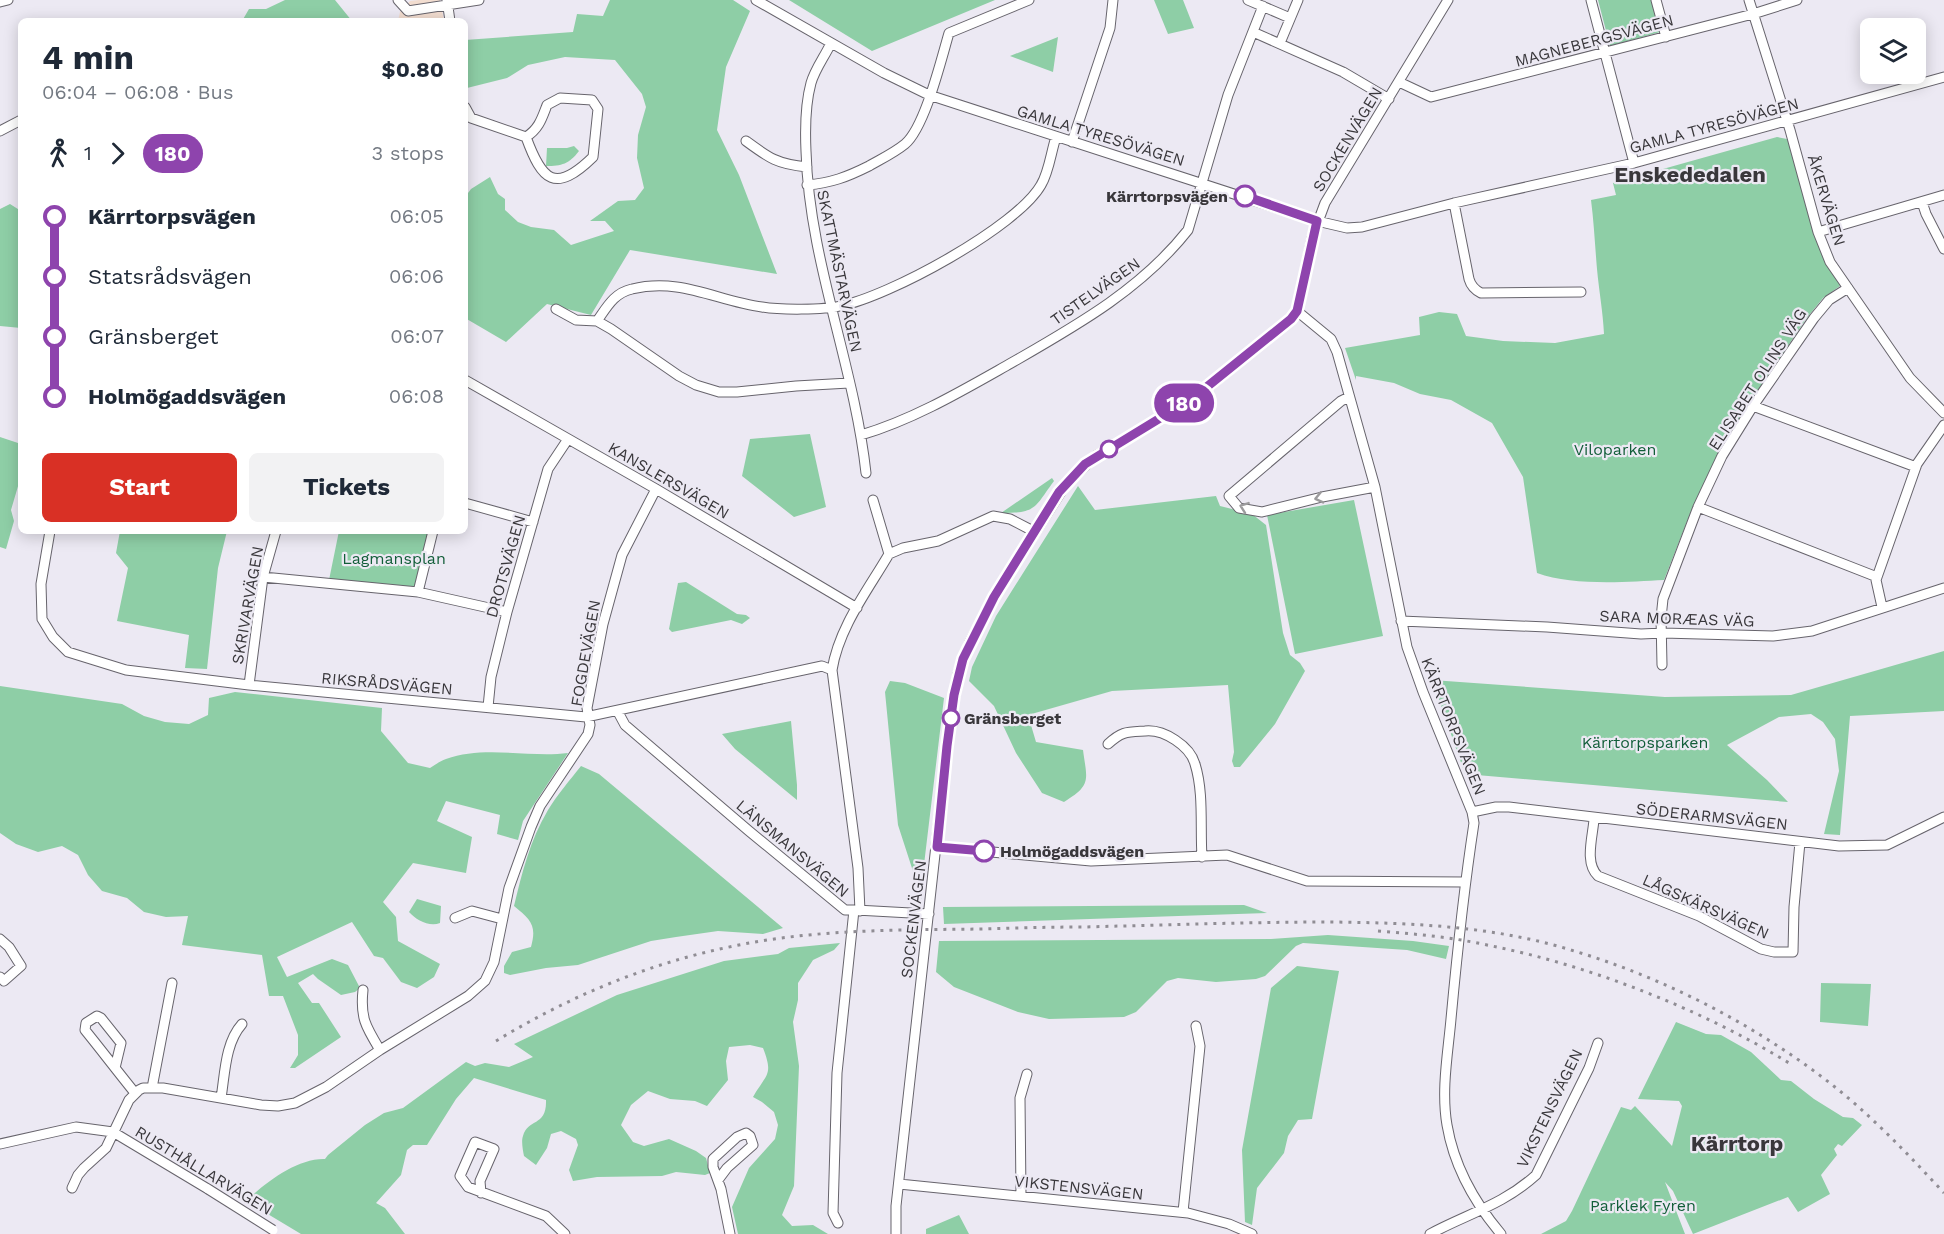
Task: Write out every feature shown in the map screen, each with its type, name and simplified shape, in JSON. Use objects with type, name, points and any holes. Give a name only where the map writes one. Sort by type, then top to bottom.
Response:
[{"type":"street","points":[[0,2],[8,0]]},
{"type":"street","points":[[398,0],[408,11],[447,2],[479,0]]},
{"type":"street","name":"GAMLA TYRESÖVÄGEN","points":[[756,0],[909,87],[929,95],[1317,221],[1347,228],[1362,227],[1454,203],[1634,163],[1944,77]]},
{"type":"street","points":[[807,185],[830,183],[853,174],[886,157],[906,143],[919,124],[949,33],[1029,0]]},
{"type":"street","points":[[1072,142],[1110,28],[1113,0]]},
{"type":"street","points":[[1248,0],[1290,18]]},
{"type":"street","points":[[1280,43],[1298,0]]},
{"type":"street","name":"SOCKENVÄGEN","points":[[896,1234],[899,1184],[947,746],[954,695],[963,659],[994,597],[1059,492],[1085,464],[1211,385],[1291,319],[1297,311],[1317,221],[1329,196],[1448,0]]},
{"type":"street","points":[[1592,0],[1634,163]]},
{"type":"street","points":[[1656,0],[1666,37]]},
{"type":"street","name":"ÅKERVÄGEN","points":[[1749,0],[1787,120],[1818,232],[1830,262],[1910,378],[1944,412]]},
{"type":"street","name":"MAGNEBERGSVÄGEN","points":[[1399,82],[1431,97],[1606,53],[1797,0]]},
{"type":"street","points":[[447,2],[450,18]]},
{"type":"street","name":"TISTELVÄGEN","points":[[861,435],[890,427],[978,382],[1079,323],[1149,272],[1174,247],[1188,230],[1228,95],[1263,6]]},
{"type":"street","points":[[1253,32],[1343,72],[1389,99]]},
{"type":"street","name":"SKATTMÄSTARVÄGEN","points":[[831,43],[811,84],[806,130],[807,185],[812,223],[861,435],[866,473]]},
{"type":"street","points":[[468,113],[471,118],[526,137],[543,173],[557,180],[566,178],[593,157],[598,109],[592,100],[560,98],[547,105],[541,123],[534,132],[526,137]]},
{"type":"street","points":[[0,131],[18,122]]},
{"type":"street","points":[[597,321],[613,297],[633,288],[650,286],[675,285],[692,288],[762,307],[840,306],[886,291],[924,272],[1000,225],[1031,199],[1042,184],[1056,137]]},
{"type":"street","points":[[746,141],[769,158],[785,165],[807,167]]},
{"type":"street","points":[[1818,232],[1944,195]]},
{"type":"street","points":[[1922,202],[1944,249]]},
{"type":"street","points":[[1454,203],[1470,285],[1476,290],[1481,293],[1581,292]]},
{"type":"street","name":"ELISABET OLINS VÄG","points":[[1662,665],[1661,618],[1664,599],[1698,507],[1722,456],[1753,406],[1814,318],[1829,300],[1848,288]]},
{"type":"street","points":[[556,309],[576,320],[597,321],[696,386],[719,392],[849,383]]},
{"type":"street","name":"KÄRRTORPSVÄGEN","points":[[1297,311],[1331,339],[1337,352],[1375,488],[1407,647],[1472,812],[1474,823],[1465,882],[1445,1084],[1447,1122],[1453,1151],[1463,1177],[1475,1201],[1501,1234]]},
{"type":"street","name":"KANSLERSVÄGEN","points":[[468,382],[857,608]]},
{"type":"street","points":[[1349,397],[1341,401],[1229,496],[1239,508],[1263,512],[1322,497],[1375,488]]},
{"type":"street","points":[[1753,406],[1916,467]]},
{"type":"street","points":[[1882,607],[1877,577],[1916,467],[1944,425]]},
{"type":"street","name":"DROTSVÄGEN","points":[[488,707],[491,677],[507,612],[548,470],[568,439]]},
{"type":"street","name":"FOGDEVÄGEN","points":[[135,1092],[143,1088],[152,1088],[261,1105],[278,1106],[295,1103],[326,1087],[380,1050],[468,996],[485,981],[494,962],[509,888],[531,827],[540,806],[585,740],[590,725],[587,708],[603,624],[622,555],[656,489]]},
{"type":"street","points":[[873,500],[889,554]]},
{"type":"street","points":[[468,504],[533,522]]},
{"type":"street","points":[[1698,507],[1877,577]]},
{"type":"street","points":[[929,914],[857,910],[858,868],[832,670],[836,652],[857,608],[889,554],[903,548],[938,541],[993,516],[1010,519],[1035,532]]},
{"type":"street","name":"RIKSRÅDSVÄGEN","points":[[49,534],[41,584],[42,619],[53,638],[68,652],[126,670],[249,685],[589,717],[822,666],[832,670]]},
{"type":"street","name":"SKRIVARVÄGEN","points":[[249,685],[263,577],[275,534]]},
{"type":"street","points":[[418,592],[432,534]]},
{"type":"street","points":[[263,577],[418,592],[507,612]]},
{"type":"street","name":"SARA MORÆAS VÄG","points":[[1401,621],[1547,627],[1641,634],[1773,636],[1812,632],[1944,588]]},
{"type":"street","name":"LÄNSMANSVÄGEN","points":[[618,712],[625,725],[749,831],[845,910],[857,910],[837,1073],[833,1213],[838,1222]]},
{"type":"street","points":[[1108,744],[1122,732],[1152,730],[1162,732],[1177,740],[1191,756],[1195,762],[1199,782],[1202,857]]},
{"type":"street","name":"SÖDERARMSVÄGEN","points":[[1472,812],[1509,807],[1594,819],[1839,846],[1887,845],[1944,817]]},
{"type":"street","name":"LÅGSKÄRSVÄGEN","points":[[1594,819],[1590,859],[1591,866],[1598,876],[1699,916],[1761,949],[1774,952],[1793,952],[1794,907],[1800,842]]},
{"type":"street","points":[[937,847],[1090,861],[1227,855],[1306,881],[1465,882]]},
{"type":"street","points":[[454,918],[472,911],[502,919]]},
{"type":"street","points":[[0,939],[9,947],[21,966],[4,981],[0,977]]},
{"type":"street","points":[[152,1088],[172,983]]},
{"type":"street","points":[[363,990],[361,1007],[363,1023],[380,1050]]},
{"type":"street","points":[[113,1132],[124,1108],[135,1092],[115,1068],[85,1030],[86,1023],[97,1016],[121,1043],[115,1068]]},
{"type":"street","points":[[220,1098],[234,1034],[242,1024]]},
{"type":"street","points":[[1184,1212],[1200,1046],[1196,1026]]},
{"type":"street","name":"VIKSTENSVÄGEN","points":[[1430,1234],[1483,1210],[1522,1188],[1536,1175],[1589,1068],[1598,1043]]},
{"type":"street","points":[[1021,1196],[1020,1098],[1027,1074]]},
{"type":"street","name":"RUSTHÅLLARVÄGEN","points":[[0,1144],[76,1127],[113,1132],[277,1232]]},
{"type":"street","name":"RUSTHÅLLARVÄGEN","points":[[72,1188],[84,1168],[106,1148],[113,1132]]},
{"type":"street","points":[[718,1180],[727,1168],[753,1145],[750,1136],[746,1133],[737,1137],[713,1159],[730,1234]]},
{"type":"street","points":[[481,1192],[480,1181],[494,1149],[475,1142],[460,1176],[468,1187],[481,1192],[546,1216],[565,1234]]},
{"type":"street","name":"VIKSTENSVÄGEN","points":[[899,1184],[1184,1212],[1229,1224],[1252,1234]]},
{"type":"shaded area","points":[[440,0],[443,18],[399,18],[400,12],[410,1]]},
{"type":"green space","points":[[285,0],[335,0],[350,18],[244,18],[249,9],[266,9]]},
{"type":"green space","points":[[610,0],[733,0],[750,11],[726,67],[717,130],[739,175],[777,274],[630,250],[591,315],[547,304],[506,342],[468,320],[468,193],[490,177],[498,194],[505,199],[505,210],[518,222],[531,227],[554,230],[571,245],[614,231],[605,221],[590,221],[618,201],[635,200],[644,188],[637,158],[638,135],[646,107],[642,94],[615,60],[565,57],[528,65],[507,78],[468,88],[468,40],[573,32],[577,14],[603,16]]},
{"type":"green space","points":[[789,0],[995,0],[872,51]]},
{"type":"green space","points":[[1154,0],[1183,0],[1194,28],[1168,34]]},
{"type":"green space","points":[[1598,0],[1651,0],[1660,32],[1610,46]]},
{"type":"green space","points":[[1058,37],[1053,72],[1010,56]]},
{"type":"green space","name":"Viloparken","points":[[1777,137],[1787,139],[1790,145],[1840,286],[1823,298],[1806,319],[1749,404],[1707,478],[1664,580],[1583,581],[1566,580],[1537,573],[1523,477],[1492,423],[1451,400],[1420,394],[1394,383],[1356,376],[1356,380],[1345,348],[1420,335],[1419,317],[1439,312],[1457,314],[1466,336],[1503,341],[1555,343],[1604,334],[1591,200],[1616,195],[1613,183]]},
{"type":"green space","points":[[574,146],[579,151],[572,159],[561,165],[546,166],[547,148]]},
{"type":"green space","points":[[10,204],[18,209],[18,328],[0,326],[0,209]]},
{"type":"green space","points":[[810,434],[826,507],[794,517],[742,476],[750,439]]},
{"type":"green space","points":[[0,437],[18,443],[18,486],[11,510],[14,521],[6,549],[0,547]]},
{"type":"green space","points":[[1052,478],[1054,481],[1033,507],[1022,512],[1001,513]]},
{"type":"green space","name":"Gränsberget","points":[[1078,486],[1095,510],[1216,496],[1220,506],[1252,514],[1266,525],[1283,633],[1290,655],[1300,663],[1305,671],[1275,724],[1240,767],[1234,767],[1232,761],[1234,752],[1228,685],[1112,691],[1028,715],[1036,742],[1083,750],[1086,781],[1079,791],[1064,802],[1042,793],[1016,753],[994,706],[969,681],[972,667],[996,616]]},
{"type":"green space","points":[[1354,500],[1383,636],[1295,654],[1267,515]]},
{"type":"green space","points":[[119,534],[226,534],[218,568],[207,669],[185,668],[189,635],[117,621],[128,568],[116,553]]},
{"type":"green space","name":"Lagmansplan","points":[[338,534],[428,534],[416,586],[329,580]]},
{"type":"green space","points":[[686,582],[737,614],[750,618],[742,624],[731,620],[672,632],[669,629],[678,583]]},
{"type":"green space","name":"Kärrtorpsparken","points":[[1944,651],[1944,711],[1850,716],[1840,835],[1824,834],[1839,771],[1835,739],[1823,722],[1811,714],[1779,717],[1727,745],[1788,802],[1465,774],[1432,680],[1665,697],[1791,695]]},
{"type":"green space","points":[[890,681],[905,683],[944,698],[923,873],[922,899],[898,825],[885,692]]},
{"type":"green space","points":[[0,686],[122,704],[144,716],[165,722],[189,724],[208,715],[209,698],[235,692],[382,708],[381,731],[408,763],[430,768],[446,759],[476,753],[568,753],[523,821],[518,840],[497,834],[500,815],[446,801],[437,821],[472,837],[466,873],[413,863],[383,902],[396,917],[398,941],[440,964],[434,977],[417,988],[401,982],[383,958],[374,956],[352,922],[277,957],[287,977],[332,959],[348,965],[360,988],[355,992],[341,995],[313,974],[298,983],[312,1003],[319,1003],[341,1037],[295,1068],[290,1068],[298,1055],[298,1035],[283,996],[269,996],[262,955],[182,945],[188,916],[166,917],[144,912],[127,898],[102,891],[88,875],[78,855],[62,846],[38,852],[16,844],[0,833]]},
{"type":"green space","points":[[791,721],[797,800],[735,749],[722,734]]},
{"type":"green space","points":[[581,766],[599,774],[783,928],[763,934],[718,931],[651,941],[578,965],[510,975],[504,973],[504,966],[512,952],[531,947],[533,939],[531,924],[525,915],[514,906],[531,845],[548,810]]},
{"type":"green space","points":[[417,899],[441,906],[440,923],[423,922],[409,912]]},
{"type":"green space","points":[[1244,905],[1267,913],[944,924],[943,907]]},
{"type":"green space","points":[[1328,935],[1449,946],[1446,959],[1407,950],[1303,943],[1296,946],[1265,976],[1256,979],[1216,982],[1178,978],[1167,981],[1136,1012],[1124,1017],[1049,1019],[1018,1012],[954,987],[936,972],[939,941],[1271,939]]},
{"type":"green space","points":[[840,943],[834,950],[813,960],[798,983],[798,1000],[793,1022],[799,1066],[794,1186],[782,1215],[792,1226],[813,1225],[828,1234],[738,1234],[732,1207],[749,1168],[775,1139],[778,1125],[774,1112],[753,1097],[767,1074],[768,1064],[763,1048],[750,1045],[729,1047],[726,1061],[728,1080],[707,1106],[695,1101],[670,1099],[648,1091],[631,1105],[621,1125],[633,1142],[644,1146],[669,1139],[696,1151],[706,1158],[710,1173],[705,1175],[676,1172],[662,1176],[597,1177],[573,1181],[569,1170],[578,1145],[576,1139],[561,1131],[551,1134],[547,1148],[536,1165],[524,1156],[522,1143],[525,1130],[544,1114],[546,1100],[474,1078],[456,1099],[427,1145],[413,1145],[407,1150],[401,1175],[376,1203],[385,1208],[405,1234],[301,1234],[246,1201],[262,1187],[293,1167],[325,1159],[365,1125],[384,1113],[403,1108],[466,1062],[475,1066],[485,1063],[509,1067],[533,1057],[514,1044],[617,995],[724,961],[778,954],[789,948]]},
{"type":"green space","points":[[1297,966],[1339,971],[1312,1119],[1298,1120],[1288,1136],[1284,1153],[1257,1188],[1252,1225],[1245,1222],[1242,1150],[1271,988]]},
{"type":"green space","points":[[1821,983],[1871,984],[1868,1026],[1820,1022]]},
{"type":"green space","name":"Parklek Fyren","points":[[1676,1022],[1706,1034],[1721,1035],[1751,1052],[1781,1080],[1791,1081],[1843,1117],[1853,1118],[1862,1125],[1842,1146],[1838,1144],[1834,1149],[1837,1155],[1821,1175],[1830,1194],[1798,1212],[1788,1197],[1693,1234],[1673,1191],[1665,1182],[1685,1234],[1541,1234],[1566,1221],[1621,1107],[1631,1110],[1635,1106],[1672,1146],[1682,1106],[1679,1101],[1638,1099]]},
{"type":"green space","points":[[959,1215],[969,1234],[926,1234],[926,1229]]},
{"type":"railway","points":[[496,1041],[581,996],[641,972],[702,953],[796,936],[888,930],[1270,922],[1453,927],[1542,942],[1605,961],[1672,988],[1736,1020],[1797,1059],[1842,1093],[1887,1134],[1944,1193]]},
{"type":"railway","points":[[1378,931],[1473,942],[1565,964],[1682,1007],[1755,1043],[1789,1063]]},
{"type":"bus line","name":"180","points":[[984,851],[937,847],[947,746],[958,674],[970,642],[994,597],[1059,492],[1085,464],[1211,385],[1291,319],[1299,306],[1317,221],[1245,196]]},
{"type":"place","name":"Kärrtorpsvägen","points":[[1245,196]]},
{"type":"place","name":"Gränsberget","points":[[951,718]]},
{"type":"place","name":"Holmögaddsvägen","points":[[984,851]]},
{"type":"district","name":"Enskededalen","points":[[1690,174]]},
{"type":"district","name":"Kärrtorp","points":[[1737,1143]]}]
